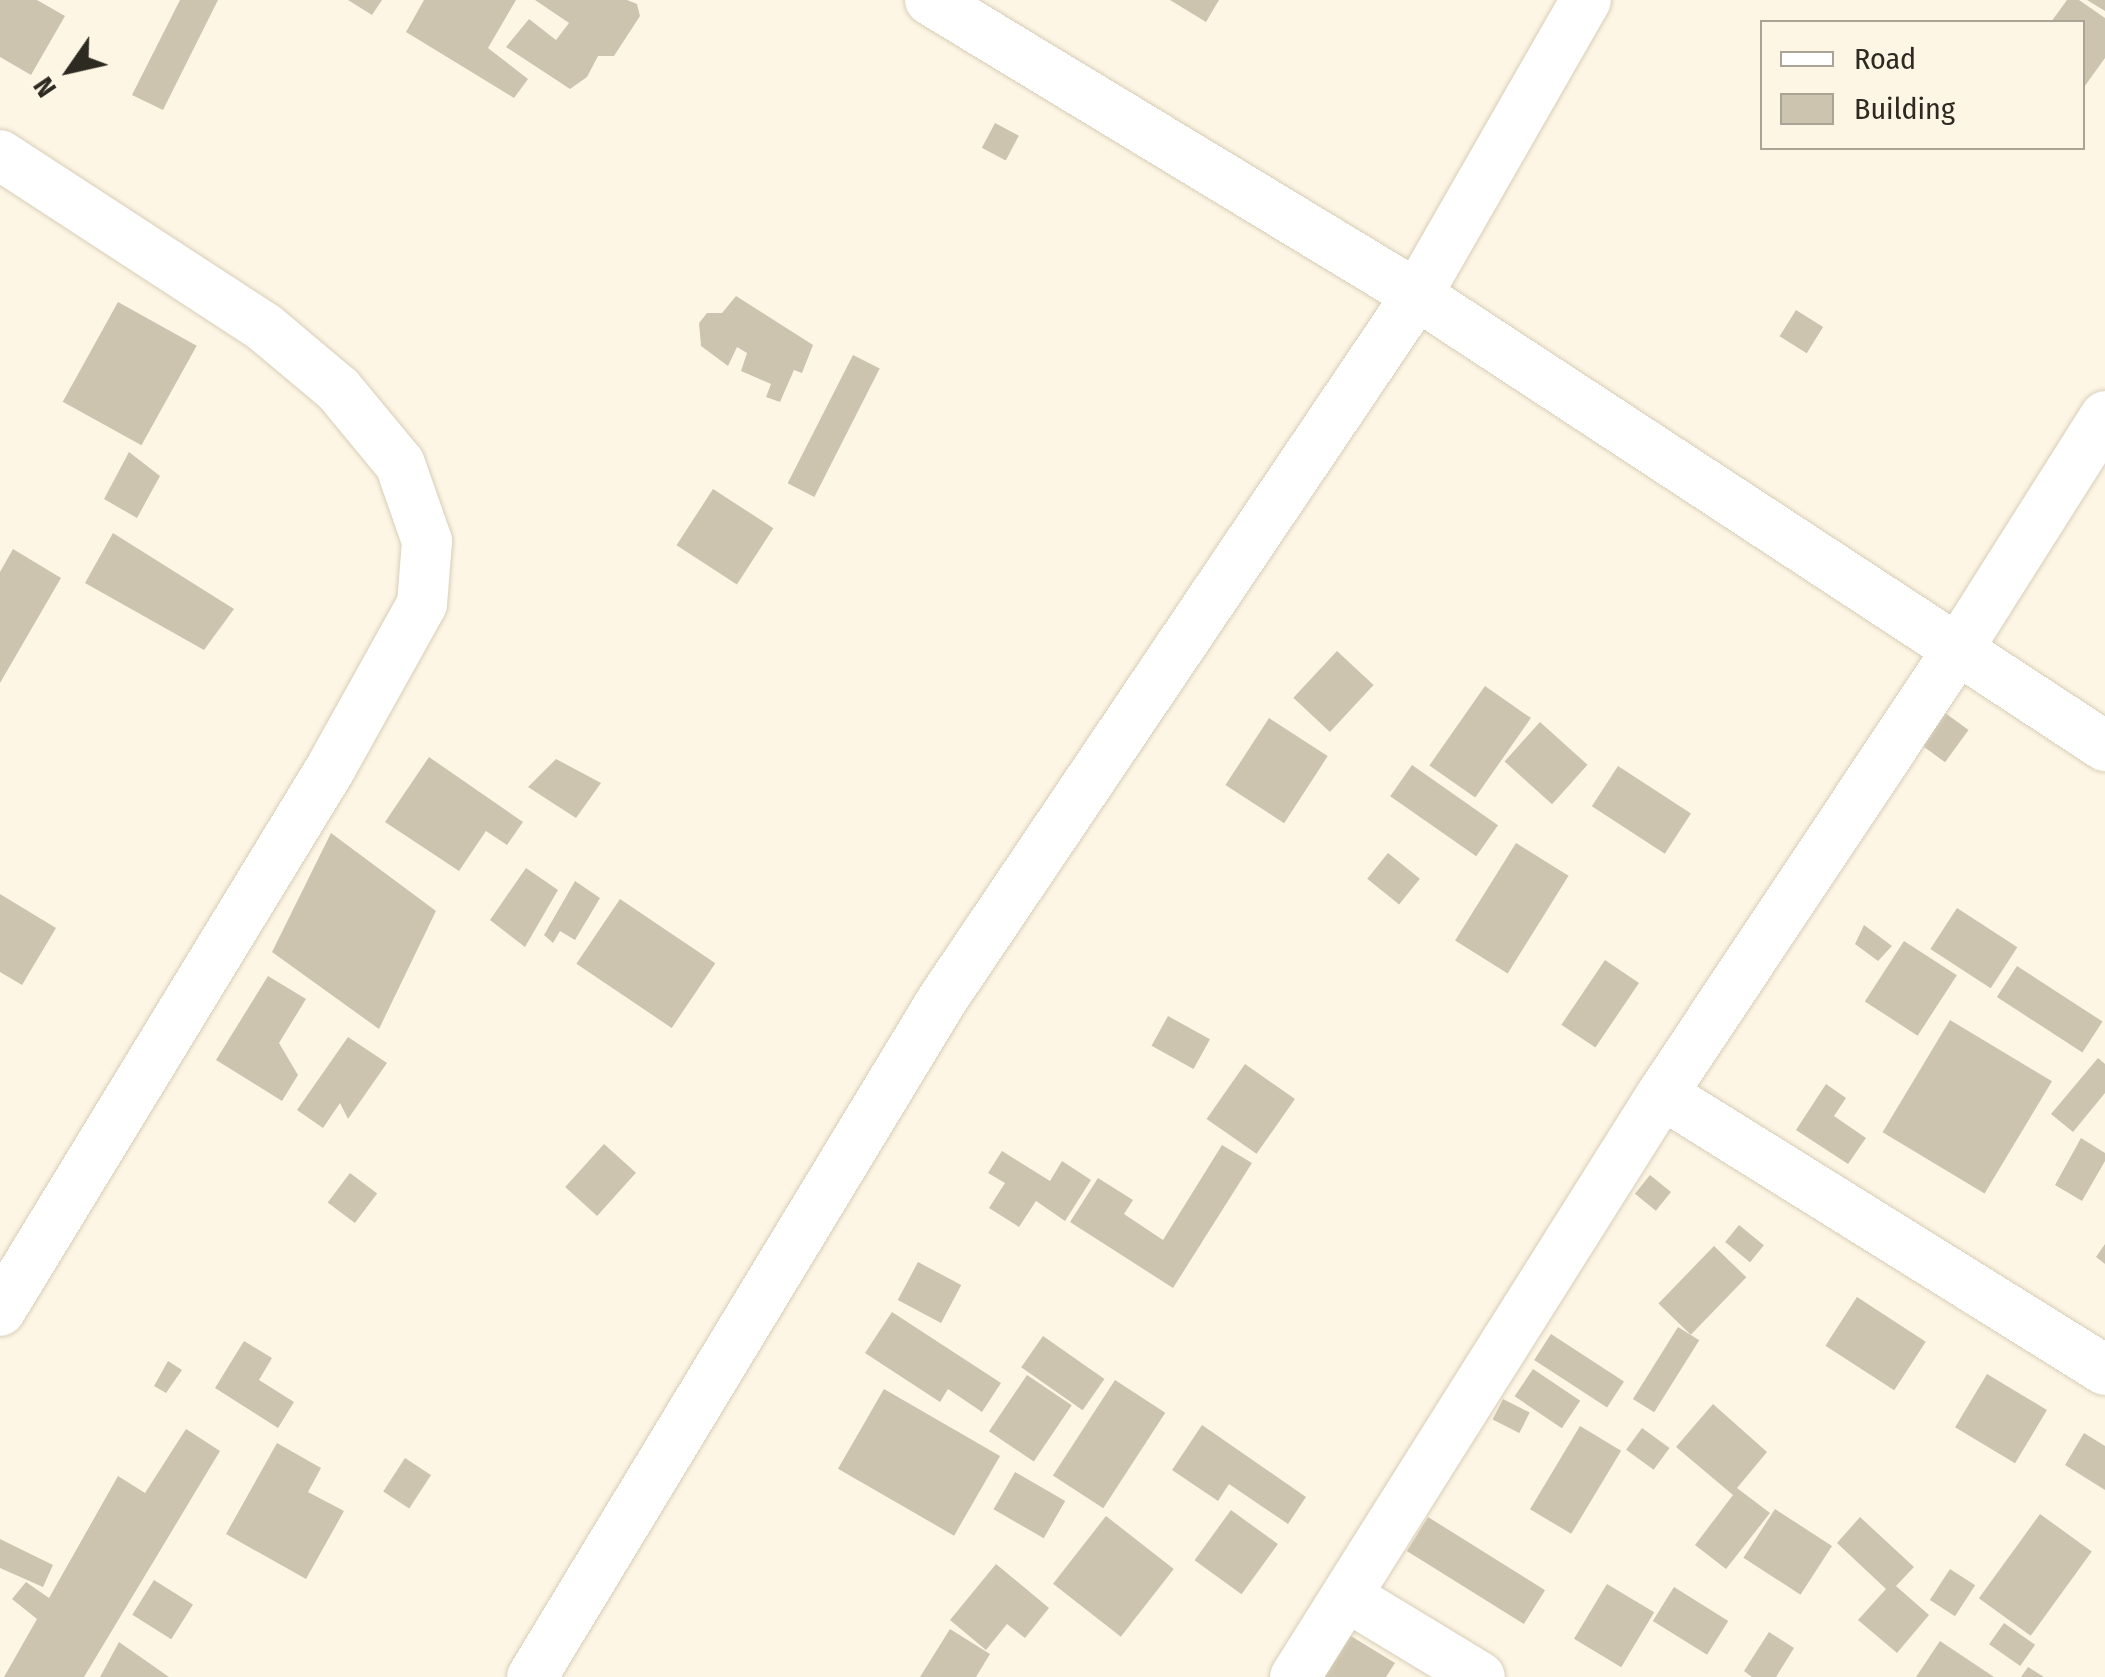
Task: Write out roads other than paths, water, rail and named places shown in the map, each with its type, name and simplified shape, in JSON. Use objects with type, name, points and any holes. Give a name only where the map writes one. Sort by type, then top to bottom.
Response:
[{"type":"street","points":[[930,0],[1417,295],[1956,652],[2105,746]]},
{"type":"street","points":[[532,1677],[942,1000],[1417,295],[1586,0]]},
{"type":"street","points":[[0,155],[264,327],[338,389],[400,464],[427,541],[422,604],[332,766],[0,1311]]},
{"type":"street","points":[[1296,1677],[1662,1094],[1956,652],[2105,416]]},
{"type":"street","points":[[1662,1094],[2105,1370]]},
{"type":"street","points":[[1348,1597],[1480,1677]]}]
